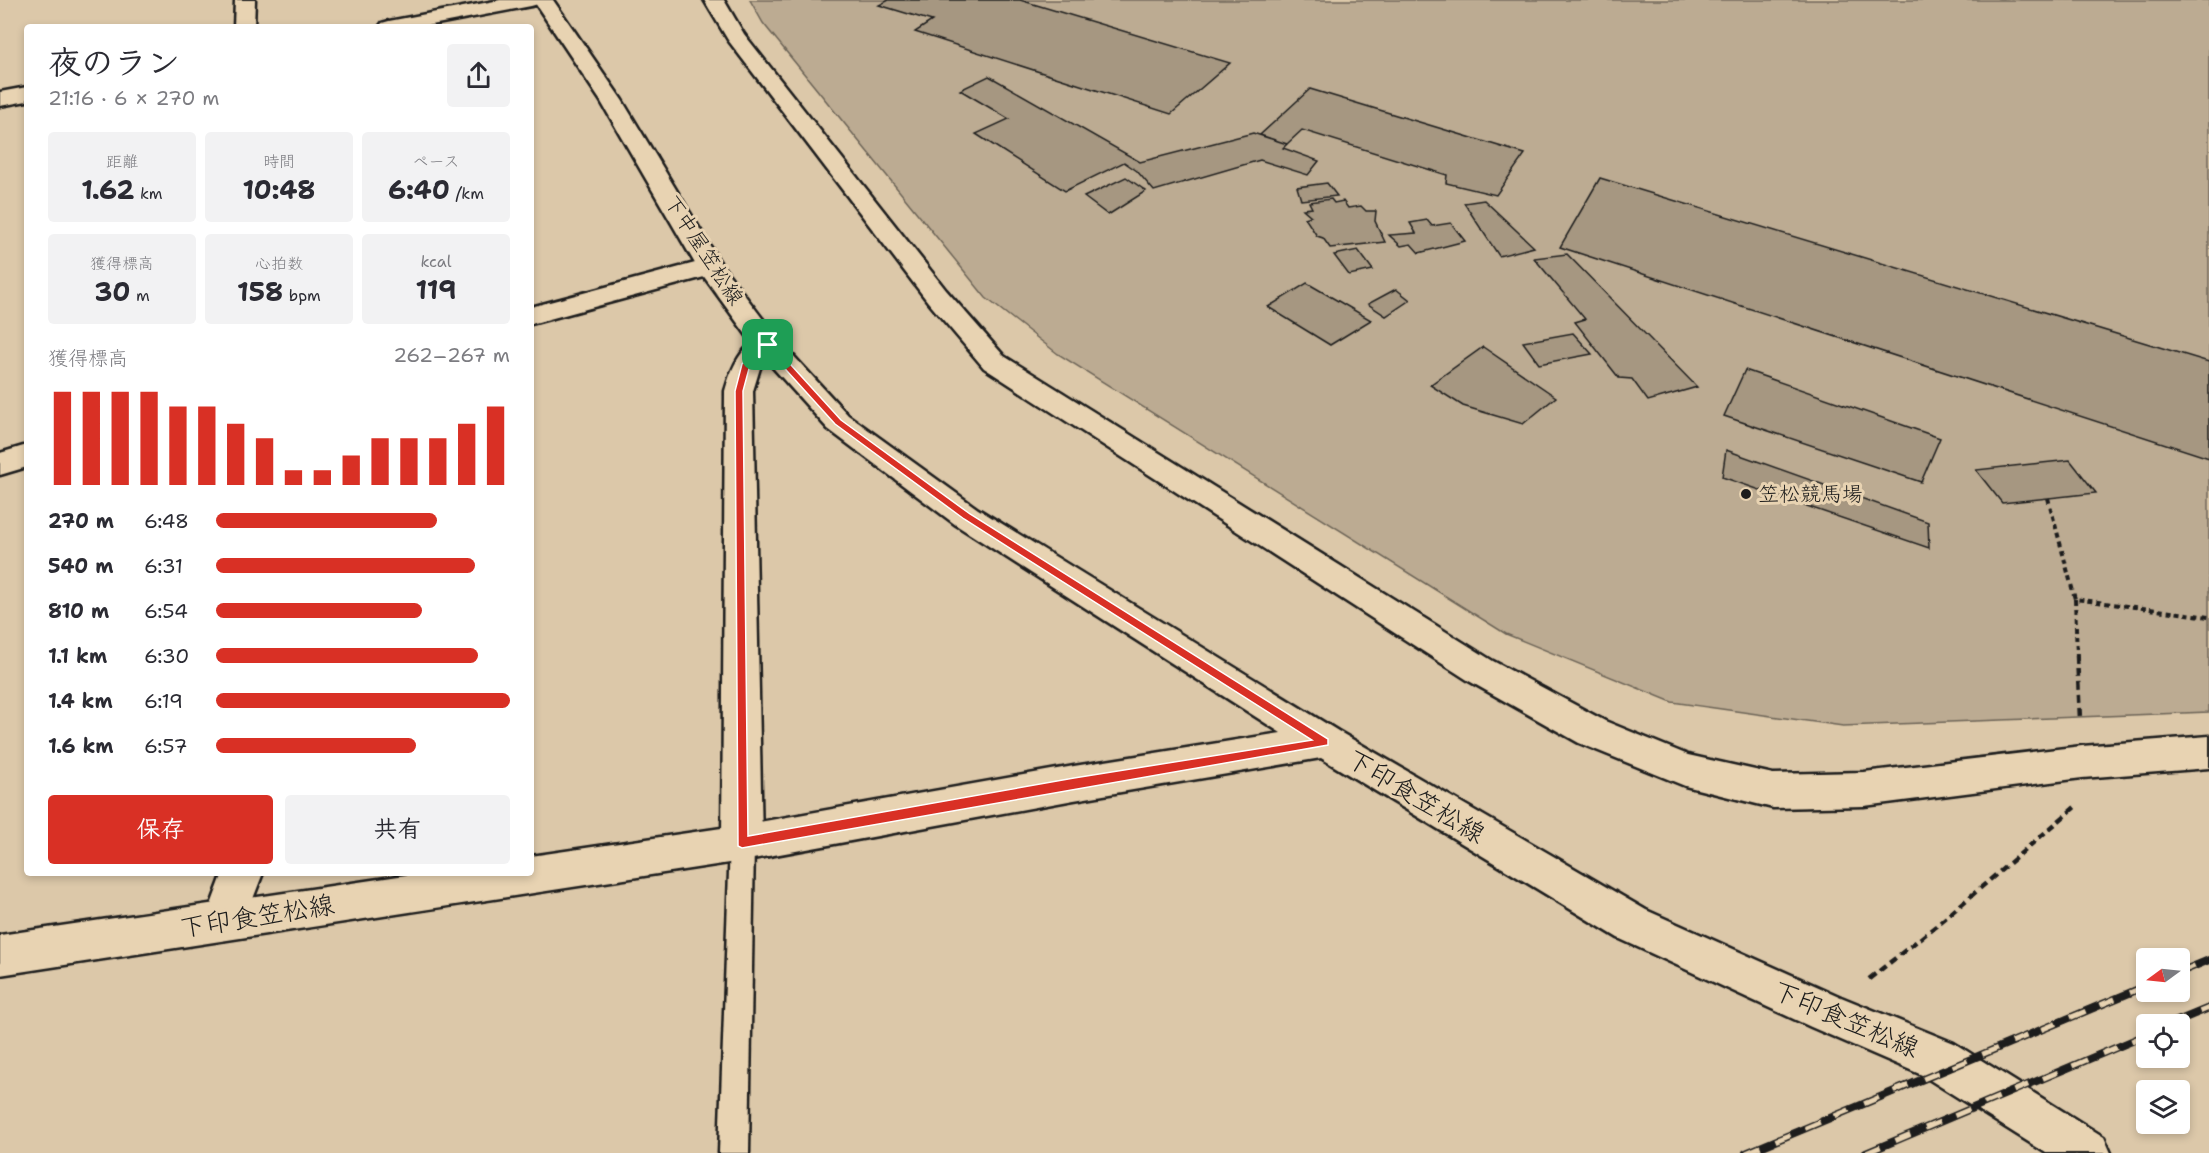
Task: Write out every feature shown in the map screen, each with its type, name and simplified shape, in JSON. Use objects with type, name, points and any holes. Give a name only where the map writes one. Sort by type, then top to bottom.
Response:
[{"type":"street","points":[[244,24],[245,0]]},
{"type":"street","points":[[404,24],[531,0]]},
{"type":"street","name":"下中屋笠松線","points":[[543,0],[611,99],[710,267],[768,345],[838,422],[967,517],[1324,742]]},
{"type":"street","points":[[714,0],[735,36],[937,296],[994,362],[1481,671],[1592,732],[1685,770],[1773,791],[1864,789],[2082,762],[2209,752]]},
{"type":"street","points":[[0,99],[24,95]]},
{"type":"street","points":[[534,315],[710,267]]},
{"type":"street","points":[[742,843],[739,391],[747,364],[768,345]]},
{"type":"street","points":[[0,464],[24,457]]},
{"type":"street","name":"下印食笠松線","points":[[534,874],[742,843],[1074,783],[1324,742],[1632,924],[1826,1012],[1938,1059],[2088,1153]]},
{"type":"street","points":[[225,921],[242,876]]},
{"type":"street","name":"下印食笠松線","points":[[0,955],[523,876]]},
{"type":"lane","points":[[734,1153],[742,843]]},
{"type":"path","points":[[1826,1012],[1936,927],[2092,792],[2082,762],[2075,599],[2048,498]]},
{"type":"path","points":[[2075,599],[2209,618]]},
{"type":"shaded area","name":"笠松競馬場","points":[[750,0],[2209,0],[2209,712],[1843,726],[1672,702],[1506,634],[1058,354],[986,298],[763,23]]},
{"type":"building","points":[[889,0],[1020,0],[1230,63],[1171,114],[915,32],[932,21],[879,5]]},
{"type":"building","points":[[989,76],[1140,162],[1253,133],[1287,144],[1283,148],[1319,161],[1308,175],[1260,160],[1154,191],[1137,171],[1124,162],[1065,191],[976,134],[1009,119],[960,90]]},
{"type":"building","points":[[1310,89],[1525,154],[1496,195],[1446,183],[1447,175],[1302,130],[1287,144],[1260,135]]},
{"type":"building","points":[[1126,177],[1146,191],[1108,215],[1084,197]]},
{"type":"building","points":[[1600,178],[2209,362],[2209,458],[1560,247]]},
{"type":"building","points":[[1327,183],[1337,196],[1301,200],[1297,187]]},
{"type":"building","points":[[1331,199],[1334,203],[1343,201],[1348,208],[1361,206],[1366,211],[1376,211],[1375,221],[1385,242],[1330,248],[1323,238],[1317,236],[1305,218],[1311,216],[1303,209],[1312,208],[1309,202]]},
{"type":"building","points":[[1484,200],[1534,247],[1499,256],[1464,203]]},
{"type":"building","points":[[1427,220],[1432,226],[1451,223],[1465,241],[1419,253],[1411,244],[1401,246],[1389,235],[1416,233],[1410,223]]},
{"type":"building","points":[[1358,250],[1373,270],[1349,275],[1334,255]]},
{"type":"building","points":[[1567,254],[1697,387],[1648,401],[1632,379],[1619,378],[1575,322],[1585,319],[1534,258]]},
{"type":"building","points":[[1307,283],[1371,320],[1330,345],[1268,307]]},
{"type":"building","points":[[1396,289],[1410,300],[1386,316],[1368,304]]},
{"type":"building","points":[[1573,333],[1592,354],[1539,364],[1523,342]]},
{"type":"building","points":[[1483,347],[1556,397],[1523,424],[1463,406],[1430,385]]},
{"type":"building","points":[[1745,370],[1940,438],[1921,482],[1724,416]]},
{"type":"building","points":[[1726,450],[1928,522],[1929,548],[1722,477]]},
{"type":"building","points":[[2070,460],[2096,493],[2002,503],[1976,470]]},
{"type":"railway","points":[[2190,968],[2209,960]]},
{"type":"railway","points":[[1746,1153],[2136,990]]},
{"type":"railway","points":[[2190,1016],[2209,1008]]},
{"type":"railway","points":[[1866,1153],[2136,1039]]},
{"type":"place","name":"笠松競馬場","points":[[1746,494]]},
{"type":"route","points":[[768,345],[838,422],[967,517],[1324,742],[1074,783],[742,843],[739,391],[747,364],[768,345]]}]
